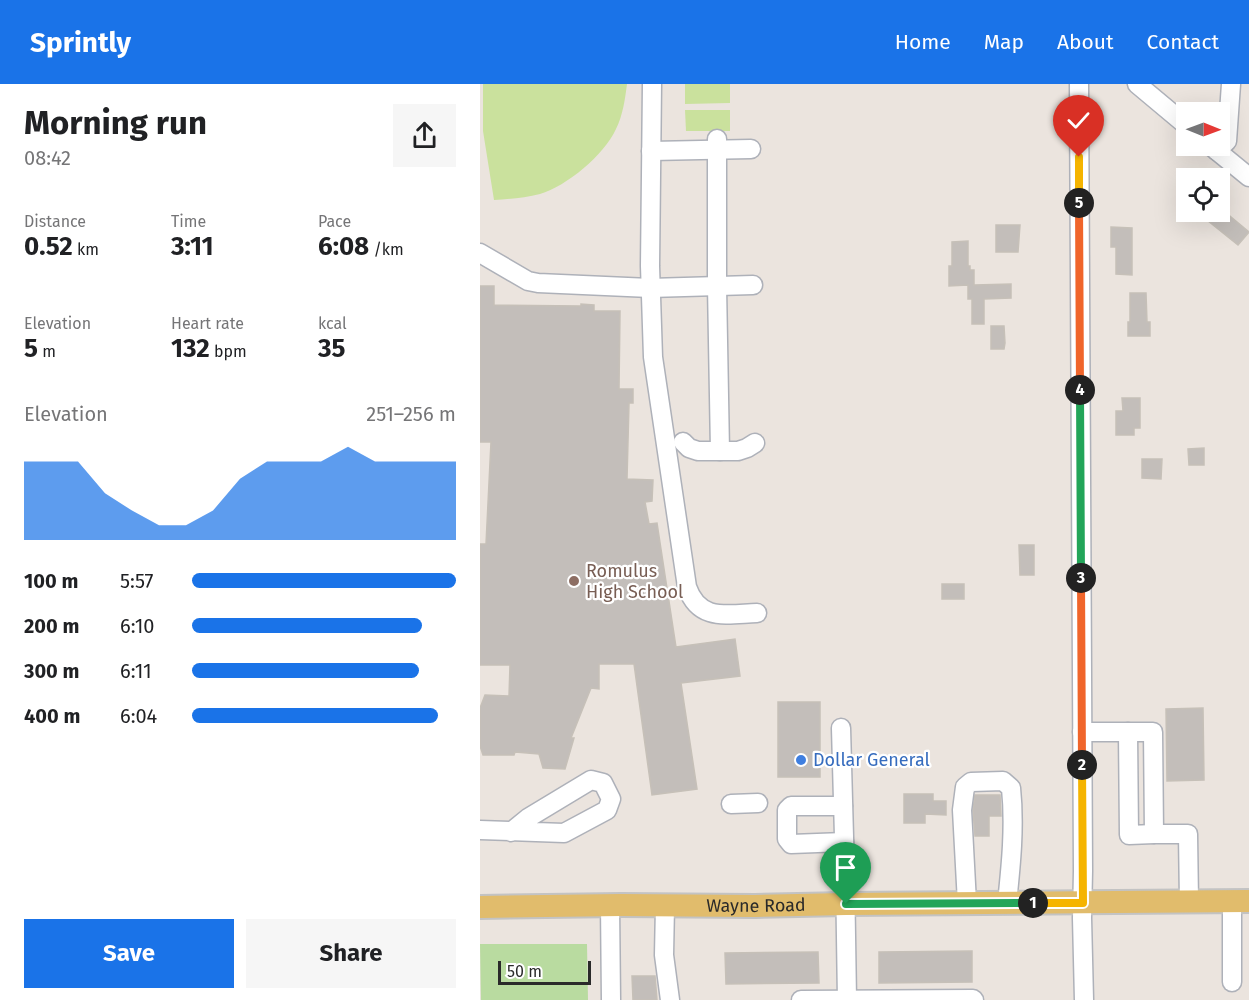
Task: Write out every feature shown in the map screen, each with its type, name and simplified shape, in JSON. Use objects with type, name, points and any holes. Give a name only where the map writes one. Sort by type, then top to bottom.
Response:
[{"type":"main road","name":"Wayne Road","points":[[480,907],[1240,901]]},
{"type":"street","points":[[652,84],[653,357],[687,587],[690,597],[699,607],[711,614],[757,613]]},
{"type":"street","points":[[1079,84],[1084,1000]]},
{"type":"street","points":[[1137,84],[1176,117]]},
{"type":"street","points":[[1230,102],[1231,84]]},
{"type":"street","points":[[651,151],[717,144],[751,149]]},
{"type":"street","points":[[717,144],[720,451]]},
{"type":"street","points":[[1224,156],[1249,177]]},
{"type":"street","points":[[480,253],[528,281],[538,283],[651,288],[753,285]]},
{"type":"street","points":[[683,442],[688,448],[698,451],[738,451],[755,443]]},
{"type":"street","points":[[841,728],[847,1000]]},
{"type":"street","points":[[1082,732],[1153,732],[1154,834]]},
{"type":"street","points":[[1128,732],[1129,835],[1188,834],[1189,902]]},
{"type":"street","points":[[480,830],[511,832],[564,833],[607,810],[611,799],[603,783],[591,780],[528,818],[511,832]]},
{"type":"street","points":[[967,903],[962,810],[965,787],[970,782],[1003,781],[1011,788],[1013,807],[1007,903]]},
{"type":"street","points":[[731,804],[758,803]]},
{"type":"street","points":[[843,806],[791,806],[787,810],[787,839],[791,844],[844,842]]},
{"type":"street","points":[[1232,982],[1240,901]]},
{"type":"street","points":[[609,905],[611,1000]]},
{"type":"street","points":[[665,906],[664,955],[669,1000]]},
{"type":"street","points":[[801,1000],[974,1000]]},
{"type":"green space","points":[[483,84],[627,84],[622,113],[616,129],[603,149],[584,168],[562,184],[540,194],[494,200],[483,131]]},
{"type":"green space","points":[[685,84],[730,84],[730,103],[685,104]]},
{"type":"green space","points":[[685,110],[730,110],[730,131],[686,131]]},
{"type":"green space","points":[[480,944],[587,944],[588,1000],[481,1000]]},
{"type":"building","points":[[1230,216],[1249,232],[1238,245],[1209,222],[1230,222]]},
{"type":"building","points":[[996,225],[1020,225],[1018,252],[996,252]]},
{"type":"building","points":[[1111,227],[1132,228],[1132,275],[1116,274],[1116,247],[1111,247]]},
{"type":"building","points":[[968,241],[968,266],[970,270],[974,270],[974,285],[1011,284],[1011,298],[984,299],[984,324],[972,324],[972,299],[968,299],[968,285],[949,286],[952,242]]},
{"type":"building","points":[[480,286],[494,286],[494,305],[581,306],[581,304],[594,305],[594,311],[620,311],[619,389],[633,389],[633,403],[629,403],[627,479],[653,480],[652,501],[645,502],[649,524],[657,523],[676,647],[735,639],[740,676],[681,683],[697,789],[652,795],[634,664],[599,664],[599,689],[591,688],[571,738],[574,738],[565,769],[543,768],[539,754],[515,752],[514,755],[483,755],[480,746],[480,708],[485,695],[509,696],[510,665],[480,665],[480,544],[486,544],[491,442],[480,442]]},
{"type":"building","points":[[1130,293],[1146,293],[1150,336],[1128,336]]},
{"type":"building","points":[[991,326],[1004,326],[1004,349],[991,349]]},
{"type":"building","points":[[1122,398],[1140,398],[1140,428],[1134,428],[1134,435],[1116,435],[1116,411],[1123,411]]},
{"type":"building","points":[[1204,448],[1204,465],[1189,465],[1188,449]]},
{"type":"building","points":[[1142,459],[1162,459],[1161,479],[1142,478]]},
{"type":"building","points":[[1019,545],[1034,545],[1034,575],[1020,575]]},
{"type":"building","points":[[942,584],[964,584],[964,599],[942,599]]},
{"type":"building","points":[[778,702],[820,702],[820,777],[778,777]]},
{"type":"building","points":[[1203,708],[1204,780],[1167,781],[1166,709]]},
{"type":"building","points":[[904,794],[933,794],[933,801],[946,801],[946,815],[925,814],[925,823],[904,823]]},
{"type":"building","points":[[975,795],[1000,795],[1001,816],[989,816],[989,836],[975,836],[973,810]]},
{"type":"building","points":[[972,951],[972,982],[879,983],[879,952]]},
{"type":"building","points":[[818,952],[819,983],[726,984],[725,953]]},
{"type":"building","points":[[632,976],[655,976],[657,1000],[633,1000]]},
{"type":"place","name":"Romulus High School","points":[[574,581]]},
{"type":"place","name":"Dollar General","points":[[801,760]]},
{"type":"route","points":[[846,904],[1083,903],[1079,157]]}]
